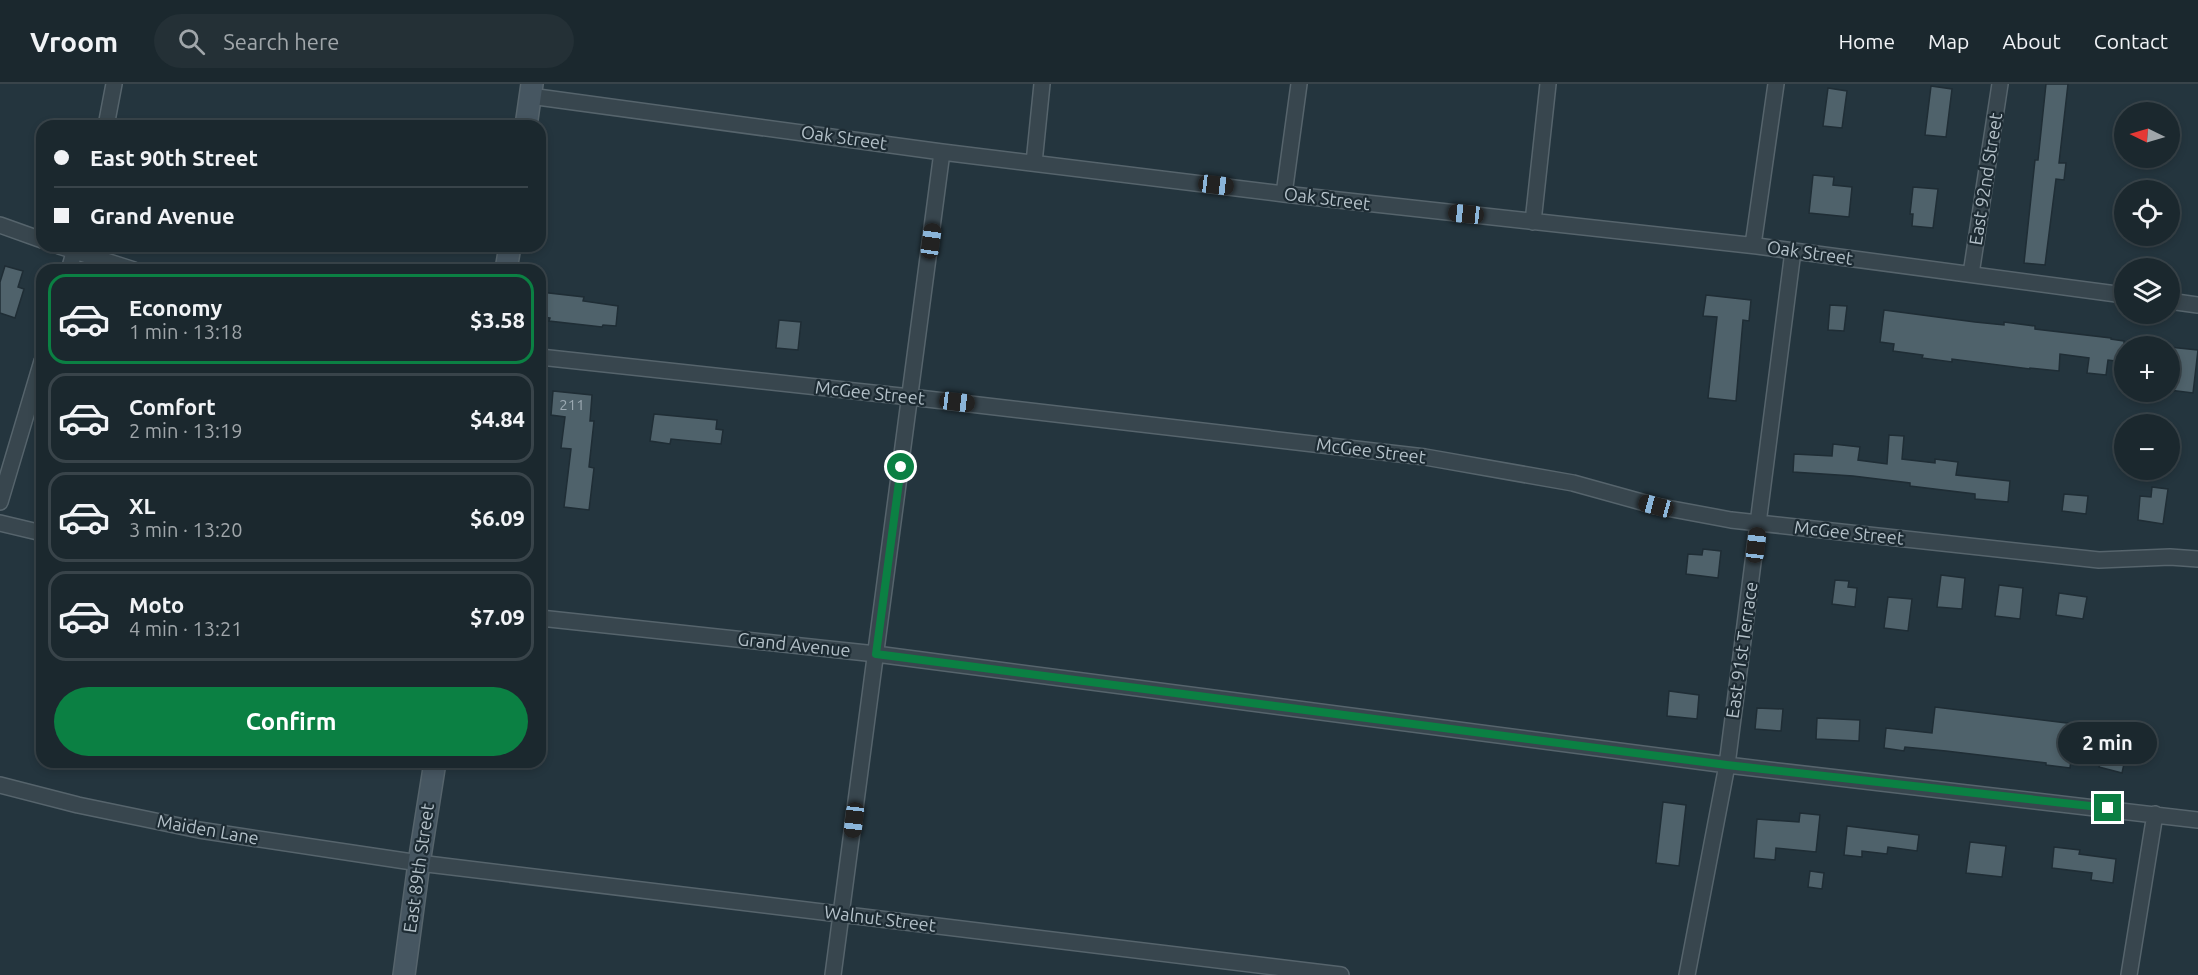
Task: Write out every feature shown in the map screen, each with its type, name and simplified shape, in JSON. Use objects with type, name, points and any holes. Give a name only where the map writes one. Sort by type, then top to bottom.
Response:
[{"type":"street","points":[[107,120],[114,84]]},
{"type":"street","points":[[1034,163],[1042,84]]},
{"type":"street","points":[[1284,194],[1299,84]]},
{"type":"street","points":[[1533,222],[1548,84]]},
{"type":"street","points":[[1753,245],[1776,84]]},
{"type":"street","name":"East 92nd Street","points":[[1971,274],[2000,84]]},
{"type":"street","points":[[527,120],[531,90]]},
{"type":"street","name":"Oak Street","points":[[531,90],[942,152],[1284,194],[1753,245],[2114,294]]},
{"type":"street","points":[[833,975],[942,152]]},
{"type":"street","points":[[0,225],[36,238]]},
{"type":"street","name":"East 91st Terrace","points":[[1687,975],[1727,765],[1793,250]]},
{"type":"street","points":[[84,252],[117,264]]},
{"type":"street","points":[[2180,303],[2198,305]]},
{"type":"street","name":"McGee Street","points":[[546,358],[1425,457],[1573,483],[1656,506],[1759,523],[2099,560],[2170,557],[2198,559]]},
{"type":"street","points":[[0,501],[36,381]]},
{"type":"street","points":[[0,523],[36,532]]},
{"type":"street","name":"Grand Avenue","points":[[546,619],[876,654],[1727,765],[2198,820]]},
{"type":"street","name":"East 89th Street","points":[[404,975],[434,768]]},
{"type":"street","name":"Maiden Lane","points":[[0,785],[78,805],[199,830],[419,863]]},
{"type":"street","points":[[2129,975],[2155,814]]},
{"type":"street","name":"Walnut Street","points":[[419,863],[1341,975]]},
{"type":"building","points":[[2046,84],[2068,84],[2059,163],[2066,163],[2064,180],[2056,179],[2045,265],[2024,263]]},
{"type":"building","points":[[1931,86],[1952,89],[1946,137],[1925,135]]},
{"type":"building","points":[[1828,88],[1847,91],[1842,128],[1823,126]]},
{"type":"building","points":[[1813,175],[1834,177],[1833,185],[1852,187],[1849,217],[1809,213]]},
{"type":"building","points":[[1913,187],[1938,189],[1933,228],[1912,226],[1913,214],[1910,214]]},
{"type":"building","points":[[5,266],[23,271],[18,287],[24,289],[15,318],[0,313],[0,282]]},
{"type":"building","points":[[546,293],[584,297],[583,301],[618,306],[616,326],[603,325],[602,327],[549,321],[550,318],[546,317]]},
{"type":"building","points":[[1706,295],[1751,300],[1749,321],[1743,320],[1736,401],[1708,398],[1717,317],[1703,316]]},
{"type":"building","points":[[1830,305],[1847,306],[1844,331],[1828,330]]},
{"type":"building","points":[[1884,310],[2004,325],[2004,322],[2035,326],[2035,329],[2111,338],[2114,339],[2114,361],[2108,360],[2106,375],[2087,373],[2089,358],[2060,354],[2059,371],[2030,369],[1952,359],[1952,362],[1922,358],[1923,355],[1893,351],[1894,344],[1880,342]]},
{"type":"building","points":[[779,320],[801,322],[798,350],[776,348]]},
{"type":"building","points":[[2180,348],[2198,350],[2193,393],[2180,391]]},
{"type":"building","points":[[553,391],[592,395],[590,421],[594,421],[589,467],[594,468],[589,510],[564,507],[571,449],[561,448],[565,417],[551,415]]},
{"type":"building","points":[[654,414],[717,420],[716,429],[723,430],[721,444],[671,439],[670,444],[650,441]]},
{"type":"building","points":[[1889,435],[1904,436],[1902,459],[1935,463],[1935,459],[1958,462],[1956,475],[2010,481],[2008,502],[1975,499],[1975,494],[1910,486],[1910,483],[1793,472],[1794,454],[1832,456],[1833,444],[1860,447],[1858,460],[1887,464]]},
{"type":"building","points":[[2152,487],[2168,489],[2163,524],[2138,520],[2140,496],[2151,497]]},
{"type":"building","points":[[2064,494],[2088,496],[2086,514],[2062,511]]},
{"type":"building","points":[[1703,549],[1721,551],[1718,578],[1686,574],[1688,554],[1702,555]]},
{"type":"building","points":[[1941,575],[1965,578],[1962,609],[1937,607]]},
{"type":"building","points":[[1835,580],[1849,581],[1848,587],[1857,588],[1855,607],[1832,604]]},
{"type":"building","points":[[1999,585],[2023,588],[2020,619],[1995,616]]},
{"type":"building","points":[[2059,593],[2087,597],[2083,619],[2056,615]]},
{"type":"building","points":[[1888,597],[1912,599],[1908,631],[1884,628]]},
{"type":"building","points":[[1669,691],[1699,695],[1697,719],[1667,716]]},
{"type":"building","points":[[1935,707],[2075,724],[2070,768],[1946,751],[1905,747],[1904,751],[1884,748],[1886,728],[1932,733]]},
{"type":"building","points":[[1757,708],[1783,709],[1781,731],[1755,729]]},
{"type":"building","points":[[1817,718],[1860,720],[1859,741],[1816,739]]},
{"type":"building","points":[[2104,744],[2127,750],[2122,773],[2099,767]]},
{"type":"building","points":[[1663,802],[1686,805],[1679,866],[1656,863]]},
{"type":"building","points":[[1800,813],[1820,815],[1816,852],[1776,848],[1775,860],[1754,858],[1757,819],[1799,822]]},
{"type":"building","points":[[1847,826],[1919,835],[1917,851],[1888,847],[1887,854],[1862,851],[1862,857],[1844,855]]},
{"type":"building","points":[[1970,842],[2006,846],[2002,877],[1966,873]]},
{"type":"building","points":[[2054,847],[2080,850],[2079,854],[2116,859],[2113,883],[2091,880],[2092,873],[2052,868]]},
{"type":"building","points":[[1810,871],[1824,873],[1822,889],[1808,887]]},
{"type":"route","points":[[901,467],[876,654],[1727,765],[2108,808]]}]
